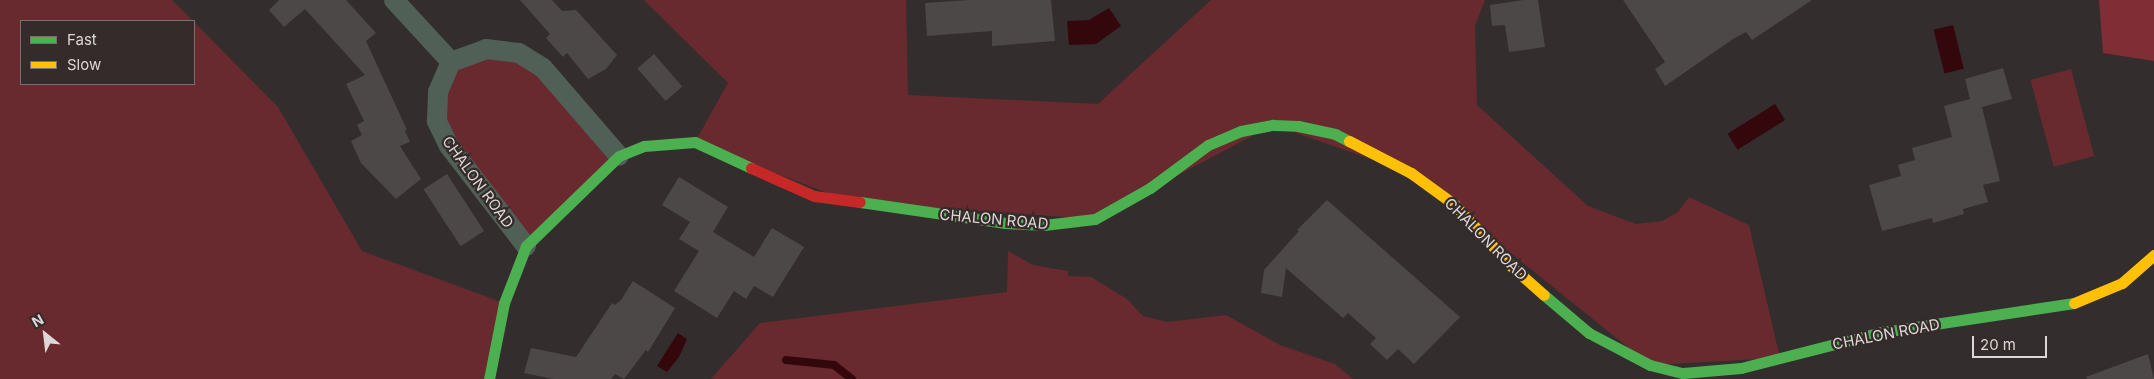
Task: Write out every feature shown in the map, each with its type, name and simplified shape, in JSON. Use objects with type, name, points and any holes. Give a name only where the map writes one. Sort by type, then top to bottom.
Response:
[{"type":"street","points":[[394,0],[451,62],[486,49],[519,53],[542,68],[619,156]]},
{"type":"street","name":"CHALON ROAD","points":[[451,62],[438,92],[437,121],[449,146],[526,246]]},
{"type":"street","name":"CHALON ROAD","points":[[489,379],[491,356],[504,303],[526,246],[619,156],[644,146],[695,142],[814,196],[1005,223],[1069,224],[1095,219],[1124,205],[1208,145],[1240,131],[1273,125],[1298,126],[1335,134],[1411,173],[1455,204],[1510,265],[1589,333],[1642,362],[1683,373],[1741,368],[1882,332],[2075,302],[2122,283],[2154,255]]},
{"type":"shaded area","points":[[0,0],[172,0],[192,20],[20,20],[20,85],[195,85],[195,23],[278,107],[362,251],[504,303],[489,379],[0,379]]},
{"type":"shaded area","points":[[644,0],[906,0],[908,95],[1098,104],[1211,0],[1485,0],[1475,26],[1477,105],[1588,206],[1636,224],[1662,221],[1678,212],[1689,197],[1749,225],[1780,358],[1650,365],[1411,173],[1273,125],[1095,219],[851,202],[695,142],[728,83]]},
{"type":"shaded area","points":[[2099,0],[2154,0],[2154,61],[2103,53]]},
{"type":"shaded area","points":[[1109,8],[1121,26],[1096,44],[1069,45],[1067,21],[1089,20]]},
{"type":"shaded area","points":[[1953,25],[1964,69],[1944,74],[1934,30]]},
{"type":"shaded area","points":[[519,53],[619,156],[526,246],[449,146],[438,92],[451,62]]},
{"type":"shaded area","points":[[2071,69],[2094,156],[2054,167],[2030,80]]},
{"type":"shaded area","points":[[1775,104],[1785,120],[1738,150],[1728,134]]},
{"type":"shaded area","points":[[1008,251],[1033,265],[1068,271],[1068,276],[1091,277],[1127,299],[1143,316],[1167,322],[1226,315],[1280,345],[1335,364],[1353,379],[711,379],[760,323],[1007,292]]},
{"type":"shaded area","points":[[678,333],[687,339],[679,357],[667,372],[657,366]]},
{"type":"building","points":[[279,0],[346,0],[376,33],[366,41],[407,130],[405,131],[410,142],[400,146],[421,179],[396,199],[361,163],[351,141],[362,135],[357,125],[364,121],[346,84],[365,75],[305,9],[284,27],[269,10]]},
{"type":"building","points":[[520,0],[552,0],[562,11],[576,10],[617,55],[606,69],[588,79],[567,53],[563,57],[546,38],[550,34]]},
{"type":"building","points":[[969,0],[1051,0],[1055,41],[992,46],[992,31],[927,36],[925,3]]},
{"type":"building","points":[[1538,0],[1545,47],[1509,52],[1505,25],[1492,26],[1490,5]]},
{"type":"building","points":[[1623,0],[1812,0],[1752,40],[1746,32],[1733,39],[1665,86],[1655,69],[1665,62]]},
{"type":"building","points":[[654,54],[682,86],[666,101],[637,68]]},
{"type":"building","points":[[2003,68],[2012,99],[1982,107],[2000,181],[1983,185],[1988,202],[1963,209],[1964,214],[1933,223],[1932,218],[1882,231],[1869,185],[1901,176],[1898,165],[1915,160],[1912,148],[1952,137],[1944,106],[1970,99],[1965,79]]},
{"type":"building","points":[[447,174],[484,231],[461,246],[424,189]]},
{"type":"building","points":[[679,177],[728,207],[713,232],[754,257],[772,228],[804,247],[773,297],[754,286],[746,299],[734,291],[717,318],[674,291],[699,251],[679,239],[690,222],[662,205]]},
{"type":"building","points":[[1327,200],[1460,317],[1414,364],[1398,349],[1387,360],[1370,344],[1376,338],[1348,313],[1343,318],[1286,268],[1282,297],[1261,293],[1264,270],[1299,231],[1297,230]]},
{"type":"building","points":[[633,281],[675,308],[648,352],[646,350],[624,379],[615,374],[611,379],[553,379],[524,373],[531,348],[576,357],[612,303],[615,305],[621,300]]},
{"type":"building","points":[[2148,354],[2154,379],[2087,379],[2086,377]]},
{"type":"waterway","points":[[786,360],[834,365],[852,379]]},
{"type":"traffic: fast","points":[[860,202],[1005,223],[1044,225],[1095,219],[1150,188],[1208,145],[1241,131],[1273,125],[1298,126],[1335,134],[1349,141]]},
{"type":"traffic: fast","points":[[489,379],[504,303],[526,246],[619,156],[644,146],[695,142],[751,168]]},
{"type":"traffic: fast","points":[[1544,295],[1589,333],[1650,365],[1683,373],[1741,368],[1882,332],[2074,303]]},
{"type":"traffic: slow","points":[[1349,141],[1411,173],[1455,205],[1510,265],[1544,295]]},
{"type":"traffic: slow","points":[[2074,303],[2122,283],[2154,255]]},
{"type":"traffic: jam","points":[[751,168],[814,196],[860,202]]}]
